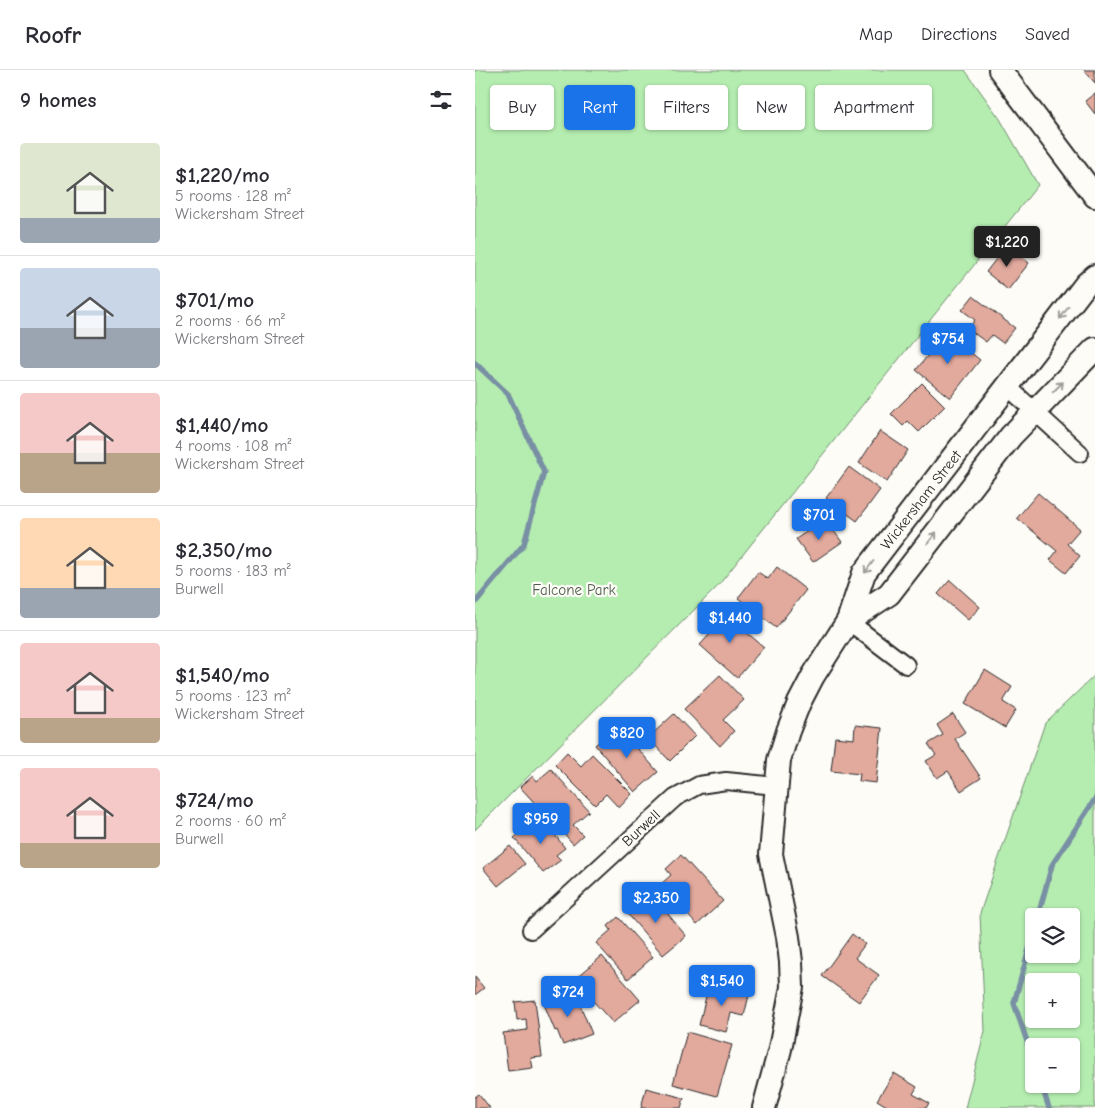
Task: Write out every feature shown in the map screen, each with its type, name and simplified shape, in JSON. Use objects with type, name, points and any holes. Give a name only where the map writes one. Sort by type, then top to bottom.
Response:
[{"type":"street","points":[[999,70],[1095,196]]},
{"type":"street","name":"Wickersham Street","points":[[764,1108],[780,1049],[792,987],[788,937],[771,854],[779,760],[799,703],[813,676],[848,621],[864,574],[1086,284],[1095,276]]},
{"type":"street","name":"Wickersham Street","points":[[848,621],[889,594],[1011,436],[1095,349]]},
{"type":"street","points":[[1008,387],[1080,453]]},
{"type":"street","points":[[848,621],[906,666]]},
{"type":"street","name":"Burwell","points":[[531,930],[675,798],[699,785],[725,781],[776,786]]},
{"type":"green space","name":"Falcone Park","points":[[475,70],[965,70],[1000,119],[1038,185],[717,587],[475,830]]},
{"type":"green space","points":[[1095,675],[1095,1108],[965,1108],[985,1031],[980,913],[1045,723]]},
{"type":"building","points":[[1084,70],[1095,70],[1095,83]]},
{"type":"building","points":[[1095,93],[1095,114],[1085,101]]},
{"type":"building","points":[[1007,245],[1029,263],[1008,290],[986,272]]},
{"type":"building","points":[[973,296],[1015,328],[1003,343],[992,335],[986,342],[968,329],[975,320],[962,310]]},
{"type":"building","points":[[946,333],[980,360],[950,398],[916,370]]},
{"type":"building","points":[[922,383],[945,406],[919,432],[908,421],[903,426],[891,414]]},
{"type":"building","points":[[880,431],[908,450],[887,482],[859,463]]},
{"type":"building","points":[[849,467],[880,490],[857,521],[826,498]]},
{"type":"building","points":[[1038,493],[1080,529],[1067,544],[1080,556],[1066,573],[1050,560],[1057,551],[1017,518]]},
{"type":"building","points":[[825,519],[842,542],[813,562],[796,539]]},
{"type":"building","points":[[777,567],[806,590],[776,628],[738,598],[758,572],[768,579]]},
{"type":"building","points":[[950,580],[980,607],[968,620],[938,594]]},
{"type":"building","points":[[714,613],[723,620],[727,616],[764,647],[737,678],[700,645],[710,634],[702,627]]},
{"type":"building","points":[[985,670],[1012,687],[1003,702],[1016,710],[1005,728],[965,704]]},
{"type":"building","points":[[720,675],[744,700],[723,720],[734,731],[720,746],[684,709]]},
{"type":"building","points":[[674,714],[695,736],[670,761],[648,738]]},
{"type":"building","points":[[953,714],[965,732],[955,739],[981,778],[961,791],[948,771],[937,778],[926,761],[936,755],[928,744],[943,735],[937,725]]},
{"type":"building","points":[[855,725],[882,728],[876,783],[859,781],[860,774],[831,771],[835,737],[854,739]]},
{"type":"building","points":[[618,726],[658,772],[635,792],[595,745]]},
{"type":"building","points":[[567,752],[581,766],[592,754],[632,794],[619,808],[606,794],[595,805],[555,765]]},
{"type":"building","points":[[551,769],[589,811],[573,825],[583,835],[573,844],[562,831],[564,829],[546,809],[543,812],[520,787],[533,776],[537,781]]},
{"type":"building","points":[[541,817],[565,848],[556,855],[561,860],[543,873],[514,838]]},
{"type":"building","points":[[510,846],[525,864],[498,886],[483,868]]},
{"type":"building","points":[[681,855],[723,901],[697,925],[660,885],[671,875],[666,869]]},
{"type":"building","points":[[650,892],[686,936],[663,955],[626,912]]},
{"type":"building","points":[[618,917],[653,957],[628,979],[596,943],[611,930],[608,926]]},
{"type":"building","points":[[852,934],[865,944],[855,958],[879,975],[859,1002],[822,976]]},
{"type":"building","points":[[602,956],[640,1000],[613,1023],[574,980]]},
{"type":"building","points":[[475,977],[484,988],[475,995]]},
{"type":"building","points":[[709,984],[749,995],[744,1016],[731,1013],[726,1032],[699,1025]]},
{"type":"building","points":[[575,992],[592,1034],[563,1045],[544,1004]]},
{"type":"building","points":[[535,1000],[542,1057],[531,1058],[533,1068],[508,1071],[503,1033],[527,1030],[526,1019],[517,1020],[515,1002]]},
{"type":"building","points":[[687,1032],[732,1045],[717,1096],[673,1084]]},
{"type":"building","points":[[894,1073],[917,1087],[913,1094],[929,1103],[926,1108],[890,1108],[877,1100]]},
{"type":"building","points":[[646,1088],[684,1098],[681,1108],[641,1108]]},
{"type":"building","points":[[479,1094],[490,1108],[475,1108],[475,1097]]},
{"type":"waterway","points":[[475,363],[508,394],[544,472],[524,544],[475,603]]},
{"type":"waterway","points":[[1040,908],[1052,865],[1095,799]]},
{"type":"waterway","points":[[1025,963],[1014,1003],[1026,1038]]},
{"type":"waterway","points":[[1044,1093],[1049,1108]]}]
